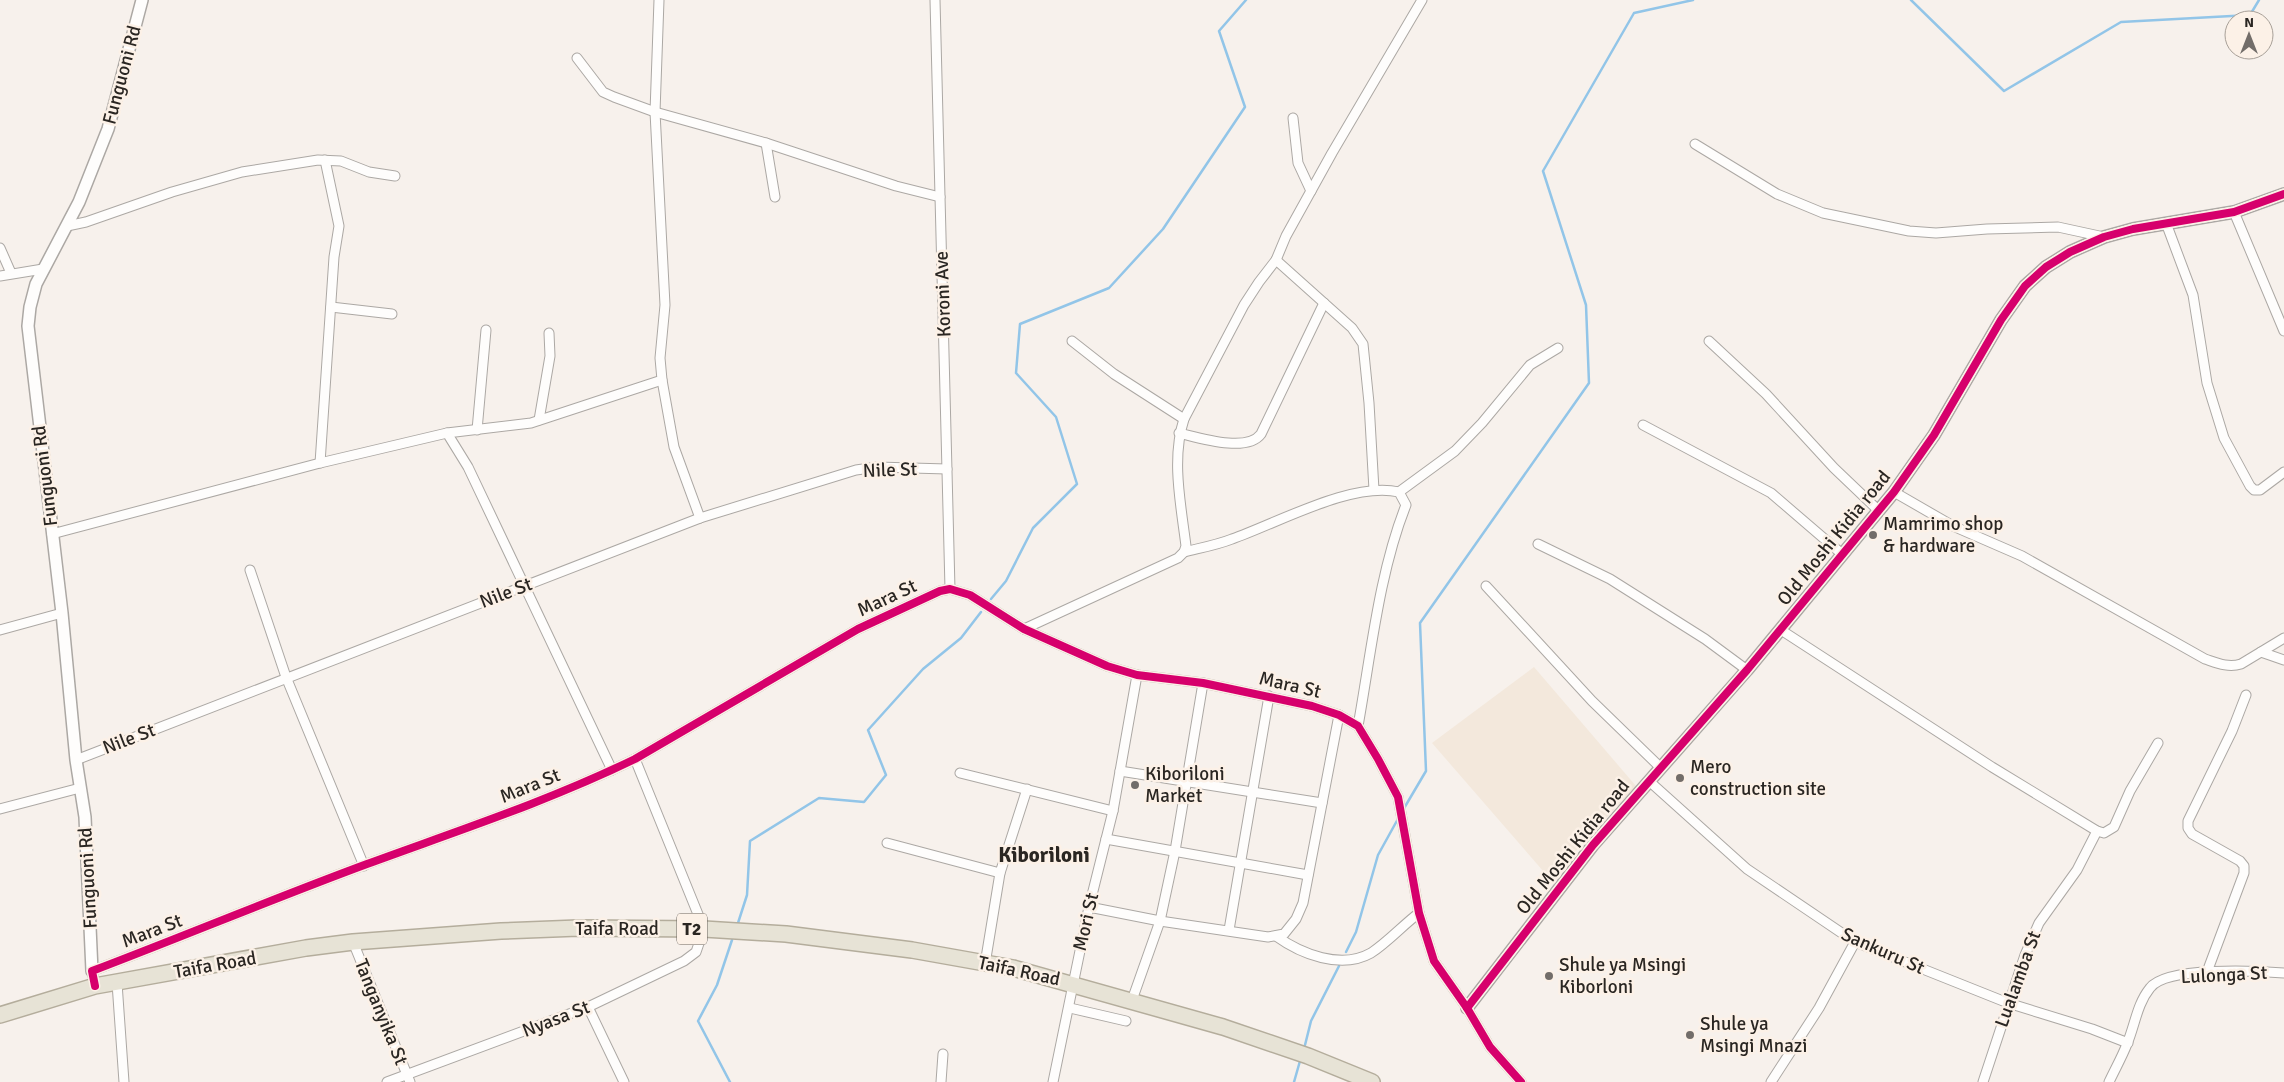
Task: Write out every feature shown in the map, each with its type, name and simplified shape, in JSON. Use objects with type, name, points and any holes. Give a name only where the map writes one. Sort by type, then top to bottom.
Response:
[{"type":"highway","name":"Taifa Road","points":[[0,1015],[94,979],[117,983],[306,948],[353,942],[501,930],[578,928],[704,930],[786,934],[912,950],[1013,968],[1073,983],[1131,1002],[1223,1027],[1308,1056],[1372,1082]]},
{"type":"street","name":"Funguoni Rd","points":[[94,979],[85,817],[76,760],[62,613],[28,326],[36,284],[67,226],[108,129],[142,0]]},
{"type":"street","points":[[659,0],[656,112],[665,287],[660,358],[674,446],[700,518]]},
{"type":"street","name":"Koroni Ave","points":[[935,0],[950,589]]},
{"type":"street","points":[[1024,629],[1178,558],[1184,552],[1186,546],[1179,479],[1180,433],[1184,419],[1244,306],[1276,260],[1286,236],[1311,191],[1422,0]]},
{"type":"street","points":[[577,58],[603,92],[656,112],[766,143],[832,166],[940,197]]},
{"type":"street","points":[[1293,118],[1298,164],[1311,191]]},
{"type":"street","points":[[766,143],[776,197]]},
{"type":"street","points":[[1695,144],[1777,194],[1823,213],[1909,231],[1936,233],[2058,227],[2104,237]]},
{"type":"street","points":[[67,226],[86,222],[172,192],[242,172],[325,160],[341,161],[369,172],[395,176]]},
{"type":"street","points":[[320,463],[329,360],[334,257],[339,226],[325,160]]},
{"type":"street","name":"Old Moshi Kidia road","points":[[1467,1008],[1587,853],[1747,670],[1894,492],[1934,436],[2001,320],[2024,286],[2046,267],[2070,252],[2104,237],[2166,223],[2234,212],[2284,194]]},
{"type":"street","points":[[2234,212],[2284,331]]},
{"type":"street","points":[[2166,223],[2193,295],[2207,383],[2224,438],[2254,490],[2260,490],[2284,472]]},
{"type":"street","points":[[0,248],[11,272]]},
{"type":"street","points":[[1276,260],[1352,328],[1363,344],[1369,403],[1374,490]]},
{"type":"street","points":[[0,276],[11,272],[43,269]]},
{"type":"street","points":[[1180,433],[1224,442],[1250,443],[1256,440],[1262,434],[1324,302]]},
{"type":"street","points":[[331,306],[392,314]]},
{"type":"street","points":[[477,430],[486,330]]},
{"type":"street","points":[[539,420],[550,356],[549,333]]},
{"type":"street","points":[[1072,341],[1114,374],[1184,419]]},
{"type":"street","points":[[1708,341],[1766,394],[1834,468],[1878,510]]},
{"type":"street","points":[[1184,552],[1230,540],[1326,502],[1374,490],[1399,492],[1454,451],[1482,423],[1530,365],[1558,348]]},
{"type":"street","points":[[52,534],[320,463],[447,433],[539,420],[662,380]]},
{"type":"street","points":[[1642,425],[1770,493],[1842,554]]},
{"type":"street","points":[[447,433],[468,467],[612,770]]},
{"type":"street","name":"Nile St","points":[[76,760],[700,518],[856,470],[877,466],[947,470]]},
{"type":"street","points":[[1399,492],[1406,505],[1399,523],[1385,577],[1358,726],[1398,798],[1403,816],[1419,913],[1434,961],[1467,1008],[1490,1047],[1521,1082]]},
{"type":"street","points":[[1894,492],[1953,526],[2022,556],[2205,659],[2233,666],[2241,664],[2284,638]]},
{"type":"street","points":[[1538,544],[1610,579],[1704,639],[1747,670]]},
{"type":"street","points":[[250,570],[286,677],[364,866]]},
{"type":"street","points":[[1486,586],[1592,701],[1661,768]]},
{"type":"street","name":"Mara St","points":[[94,979],[364,866],[534,802],[612,770],[635,759],[858,629],[940,591],[950,589],[970,595],[1024,629],[1107,666],[1137,674],[1204,683],[1312,706],[1339,715],[1358,726]]},
{"type":"street","points":[[0,630],[62,613]]},
{"type":"street","points":[[1781,630],[1992,767],[2097,831],[2104,833],[2114,828],[2130,791],[2158,743]]},
{"type":"street","points":[[2261,652],[2284,660]]},
{"type":"street","name":"Mori St","points":[[1053,1082],[1070,1008],[1073,983],[1089,907],[1113,810],[1137,674]]},
{"type":"street","points":[[1131,1002],[1160,921],[1175,851],[1204,683]]},
{"type":"street","points":[[2207,972],[2244,873],[2244,866],[2240,861],[2192,834],[2188,828],[2188,821],[2232,731],[2246,695]]},
{"type":"street","points":[[1229,930],[1269,696]]},
{"type":"street","points":[[1089,907],[1160,921],[1268,937],[1284,934],[1296,920],[1303,903],[1339,715]]},
{"type":"street","points":[[635,759],[704,930]]},
{"type":"street","points":[[1120,771],[1187,780],[1322,803]]},
{"type":"street","points":[[960,774],[1113,810]]},
{"type":"street","name":"Sankuru St","points":[[1649,780],[1747,869],[1855,942],[2008,1003],[2092,1029],[2128,1043]]},
{"type":"street","points":[[0,809],[80,788]]},
{"type":"street","points":[[985,964],[1000,872],[1027,789]]},
{"type":"street","name":"Lualamba St","points":[[1983,1082],[2024,955],[2039,923],[2077,870],[2097,831]]},
{"type":"street","points":[[1106,839],[1308,876]]},
{"type":"street","points":[[887,843],[1000,872]]},
{"type":"street","points":[[1276,936],[1303,952],[1316,957],[1339,960],[1358,958],[1378,948],[1419,913]]},
{"type":"street","name":"Nyasa St","points":[[387,1082],[408,1078],[588,1007],[684,961],[696,952],[704,930]]},
{"type":"street","name":"Tanganyika St","points":[[353,942],[408,1078]]},
{"type":"street","points":[[1771,1082],[1819,1008],[1855,942]]},
{"type":"street","name":"Lulonga St","points":[[2109,1082],[2128,1043],[2139,1008],[2151,986],[2158,981],[2173,976],[2207,972],[2284,972]]},
{"type":"street","points":[[117,983],[124,1082]]},
{"type":"street","points":[[588,1007],[624,1082]]},
{"type":"street","points":[[1070,1008],[1126,1021]]},
{"type":"street","points":[[941,1082],[943,1054]]},
{"type":"shaded area","points":[[1534,667],[1636,786],[1550,879],[1432,743]]},
{"type":"waterway","points":[[991,599],[1006,581],[1033,528],[1077,484],[1056,417],[1016,373],[1020,324],[1109,288],[1163,229],[1245,107],[1219,31],[1246,0]]},
{"type":"waterway","points":[[1403,810],[1426,771],[1420,623],[1589,383],[1586,305],[1543,171],[1634,13],[1693,0]]},
{"type":"waterway","points":[[1911,0],[2004,91],[2121,22],[2250,15],[2259,0]]},
{"type":"waterway","points":[[738,923],[747,895],[750,841],[819,798],[864,802],[886,775],[868,730],[923,669],[961,638],[981,612]]},
{"type":"waterway","points":[[1346,952],[1356,932],[1378,855],[1399,817]]},
{"type":"waterway","points":[[730,1082],[698,1021],[717,985],[732,940]]},
{"type":"waterway","points":[[1305,1045],[1311,1021],[1339,966]]},
{"type":"waterway","points":[[1294,1082],[1300,1061]]},
{"type":"cycle path","points":[[1467,1008],[1593,845],[1747,670],[1894,492],[1934,435],[2001,320],[2025,286],[2046,267],[2070,252],[2104,237],[2133,229],[2234,212],[2284,194]]},
{"type":"cycle path","points":[[95,986],[92,971],[333,877],[536,802],[635,759],[858,629],[940,591],[950,589],[970,595],[1024,629],[1107,666],[1137,675],[1203,683],[1312,706],[1339,715],[1358,726],[1398,797],[1419,913],[1434,961],[1467,1008],[1490,1047],[1521,1082]]},
{"type":"place","name":"Mamrimo shop & hardware","points":[[1873,535]]},
{"type":"place","name":"Mero construction site","points":[[1680,778]]},
{"type":"place","name":"Kiboriloni Market","points":[[1135,785]]},
{"type":"place","name":"Shule ya Msingi Kiborloni","points":[[1549,976]]},
{"type":"place","name":"Shule ya Msingi Mnazi","points":[[1690,1035]]},
{"type":"district","name":"Kiboriloni","points":[[1044,855]]}]
